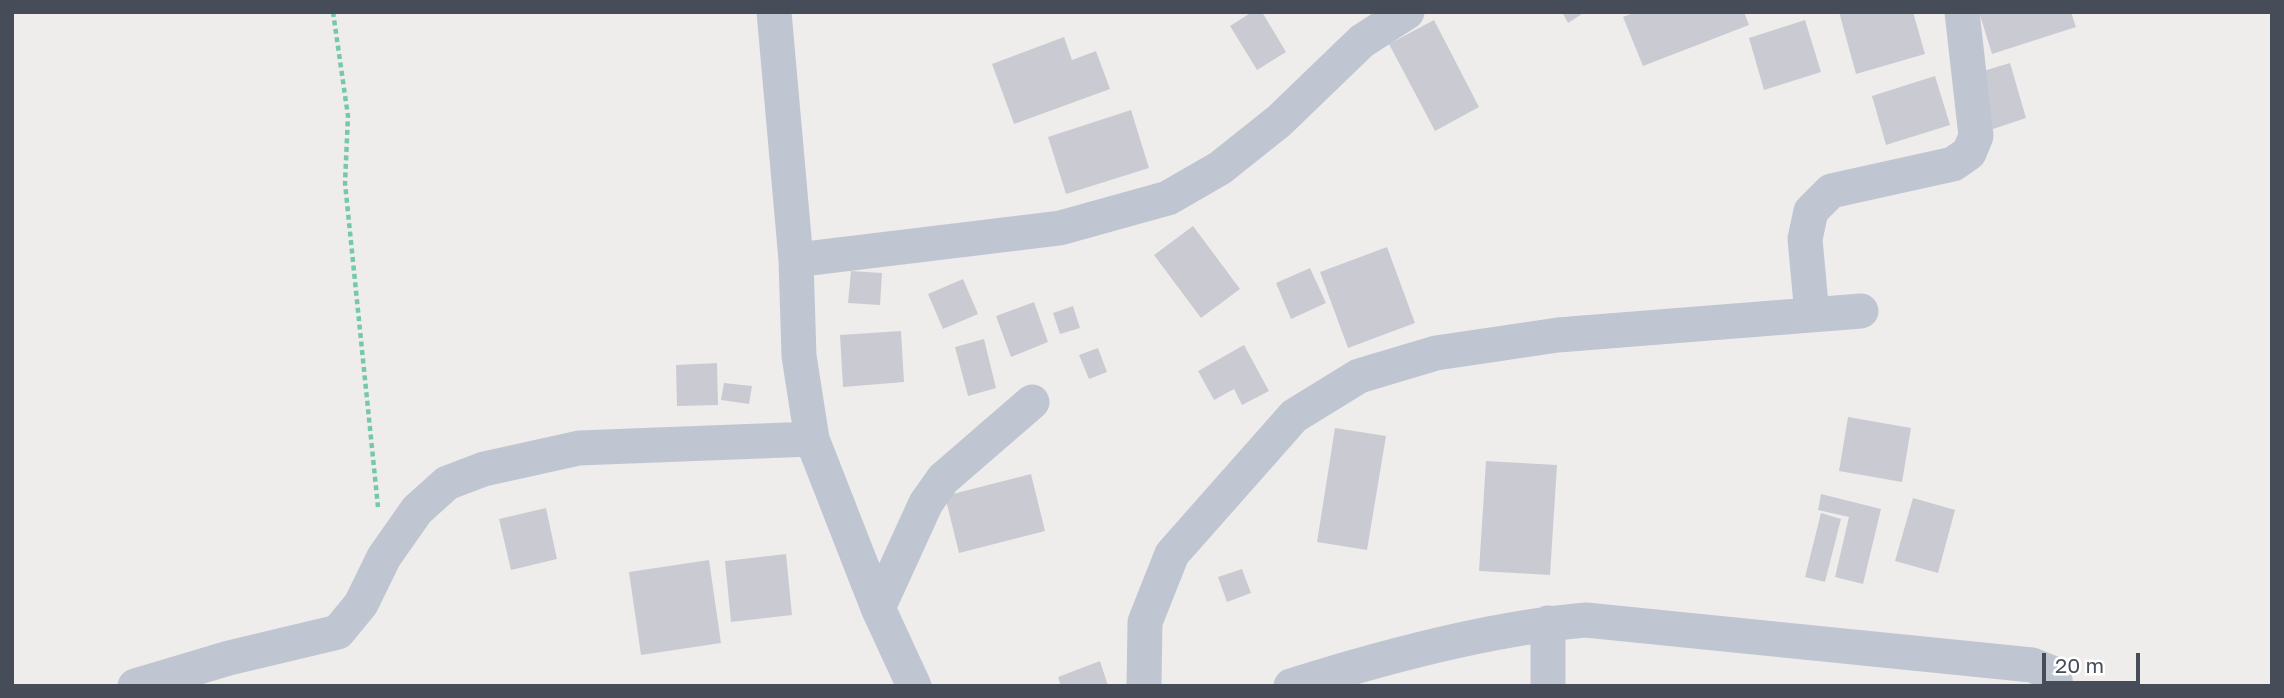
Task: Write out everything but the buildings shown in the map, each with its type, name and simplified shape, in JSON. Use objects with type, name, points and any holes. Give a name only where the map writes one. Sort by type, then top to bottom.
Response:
[{"type":"street","points":[[774,12],[796,260],[799,356],[812,439],[878,608],[915,686]]},
{"type":"street","points":[[796,260],[1059,228],[1168,198],[1220,168],[1279,121],[1362,41],[1407,12]]},
{"type":"street","points":[[1812,315],[1805,239],[1811,211],[1831,191],[1953,164],[1969,153],[1976,136],[1962,12]]},
{"type":"street","points":[[1144,686],[1145,622],[1172,554],[1294,416],[1359,376],[1436,354],[1558,335],[1861,311]]},
{"type":"street","points":[[878,608],[926,503],[943,479],[1032,402]]},
{"type":"street","points":[[135,686],[229,658],[338,632],[361,604],[384,557],[417,510],[447,483],[484,469],[579,448],[812,439]]},
{"type":"street","points":[[1291,686],[1365,663],[1548,623],[1586,620],[2032,665],[2054,674],[2056,686]]},
{"type":"street","points":[[1548,623],[1548,686]]},
{"type":"path","points":[[333,12],[348,116],[345,183],[384,557]]}]
